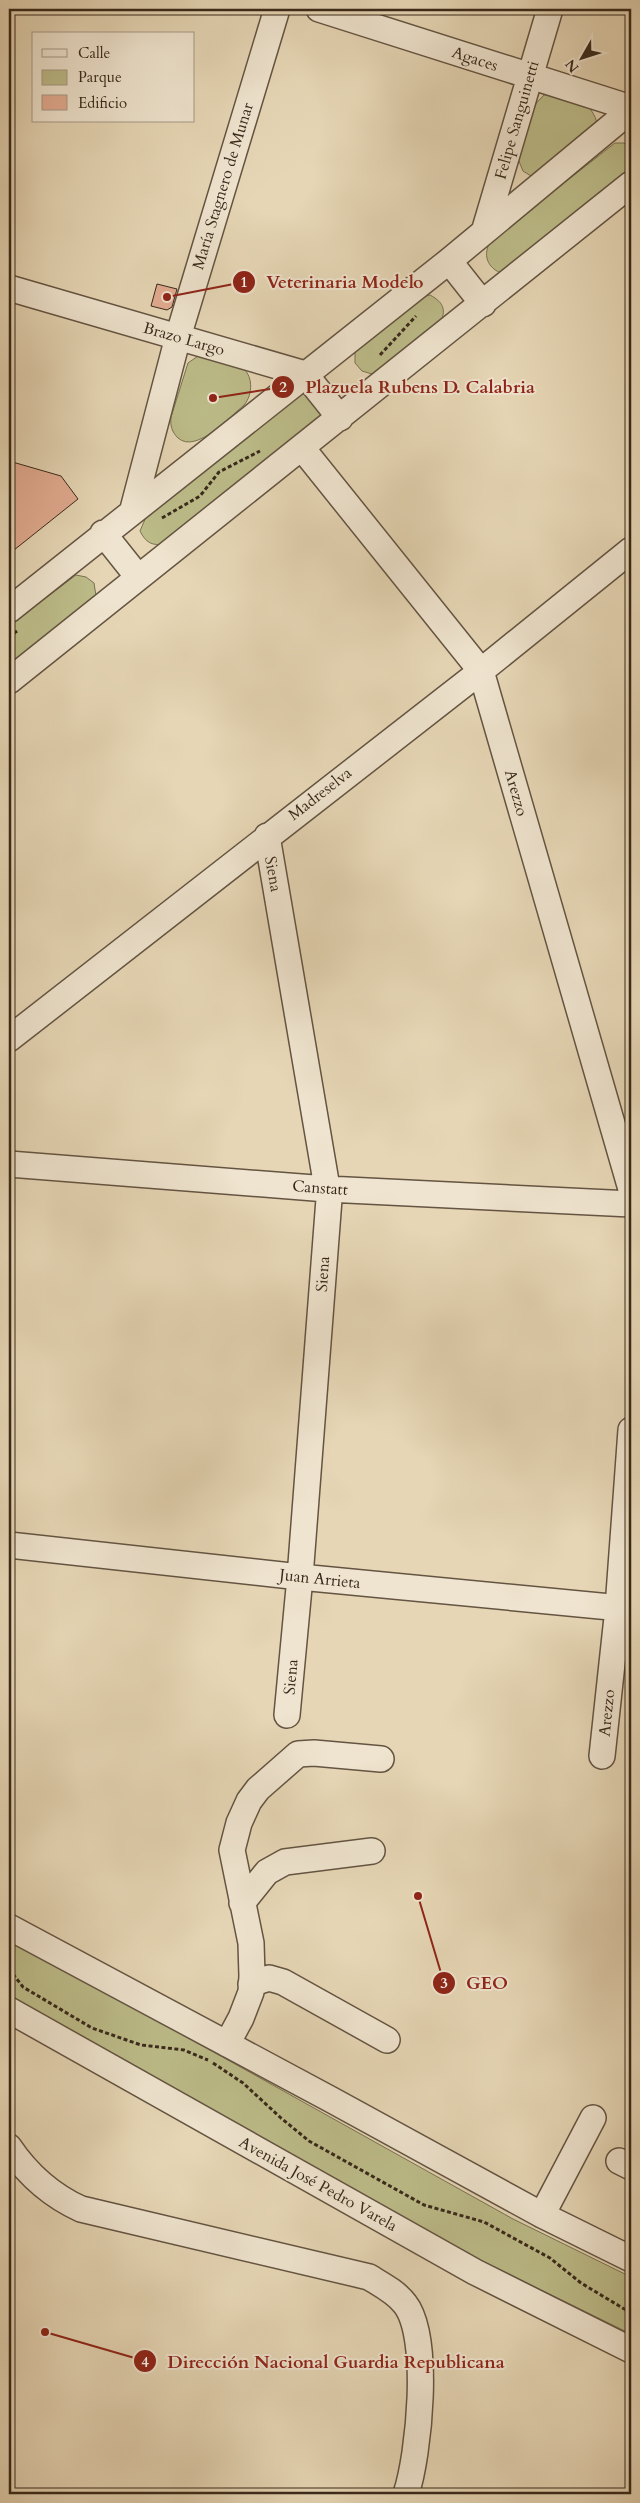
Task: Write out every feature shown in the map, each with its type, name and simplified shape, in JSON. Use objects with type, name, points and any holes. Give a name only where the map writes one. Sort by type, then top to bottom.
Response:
[{"type":"street","name":"María Stagnero de Munar","points":[[133,509],[178,337],[277,9]]},
{"type":"street","name":"Agaces","points":[[319,9],[631,109]]},
{"type":"street","name":"Felipe Sanguinetti","points":[[484,232],[550,9]]},
{"type":"street","points":[[9,610],[133,509],[484,232],[631,109]]},
{"type":"street","points":[[9,681],[631,184]]},
{"type":"street","points":[[449,260],[483,304]]},
{"type":"street","name":"Brazo Largo","points":[[9,288],[305,374]]},
{"type":"street","points":[[305,374],[340,418]]},
{"type":"street","name":"Arezzo","points":[[302,448],[481,670],[631,1189]]},
{"type":"street","points":[[103,533],[138,578]]},
{"type":"street","name":"Madreselva","points":[[9,1039],[481,670],[631,550]]},
{"type":"street","name":"Siena","points":[[267,836],[329,1199],[288,1715]]},
{"type":"street","name":"Canstatt","points":[[9,1164],[327,1189],[631,1204]]},
{"type":"street","name":"Arezzo","points":[[602,1756],[624,1609],[631,1430]]},
{"type":"street","name":"Juan Arrieta","points":[[9,1545],[300,1578],[624,1609]]},
{"type":"street","points":[[227,2044],[241,2018],[251,1984],[251,1943],[232,1850],[239,1823],[258,1789],[298,1754],[314,1753],[381,1759]]},
{"type":"street","points":[[242,1903],[267,1872],[285,1862],[372,1851]]},
{"type":"street","points":[[9,1927],[542,2215],[631,2259]]},
{"type":"street","points":[[251,1984],[268,1978],[284,1982],[387,2040]]},
{"type":"street","name":"Avenida José Pedro Varela","points":[[9,2010],[474,2272],[631,2350]]},
{"type":"street","points":[[542,2215],[593,2118]]},
{"type":"street","points":[[9,2147],[37,2182],[60,2200],[81,2209],[369,2277],[390,2289],[406,2304],[414,2321],[419,2344],[420,2413],[412,2477],[406,2494]]},
{"type":"path","points":[[9,1968],[23,1987],[92,2028],[141,2045],[184,2050],[210,2060],[243,2083],[281,2118],[309,2140],[424,2204],[484,2222],[550,2258],[580,2282],[631,2313]]},
{"type":"green space","points":[[563,93],[577,97],[585,103],[597,121],[597,125],[538,176],[531,176],[523,171],[516,154],[527,113],[544,95]]},
{"type":"green space","points":[[615,143],[624,143],[631,149],[631,174],[503,274],[490,265],[487,251],[491,240]]},
{"type":"green space","points":[[430,295],[439,301],[443,308],[443,316],[438,326],[383,370],[372,374],[362,371],[355,363],[355,353],[360,346],[421,297]]},
{"type":"green space","points":[[201,354],[226,360],[245,370],[251,385],[249,396],[244,405],[213,432],[203,438],[185,442],[174,433],[171,426],[171,417],[188,363]]},
{"type":"green space","points":[[303,394],[314,396],[322,412],[319,421],[165,544],[153,544],[145,538],[140,531],[146,517],[292,400]]},
{"type":"green space","points":[[76,575],[86,577],[94,583],[96,596],[9,667],[9,626]]},
{"type":"green space","points":[[9,1938],[513,2219],[631,2277],[631,2334],[480,2260],[9,1997]]},
{"type":"building","points":[[157,284],[177,289],[172,307],[167,310],[151,306]]},
{"type":"building","points":[[9,461],[61,476],[78,499],[9,554]]},
{"type":"place","name":"Veterinaria Modelo","points":[[167,297]]},
{"type":"place","name":"Plazuela Rubens D. Calabria","points":[[213,398]]},
{"type":"place","name":"GEO","points":[[418,1896]]},
{"type":"place","name":"Dirección Nacional Guardia Republicana","points":[[45,2332]]}]
